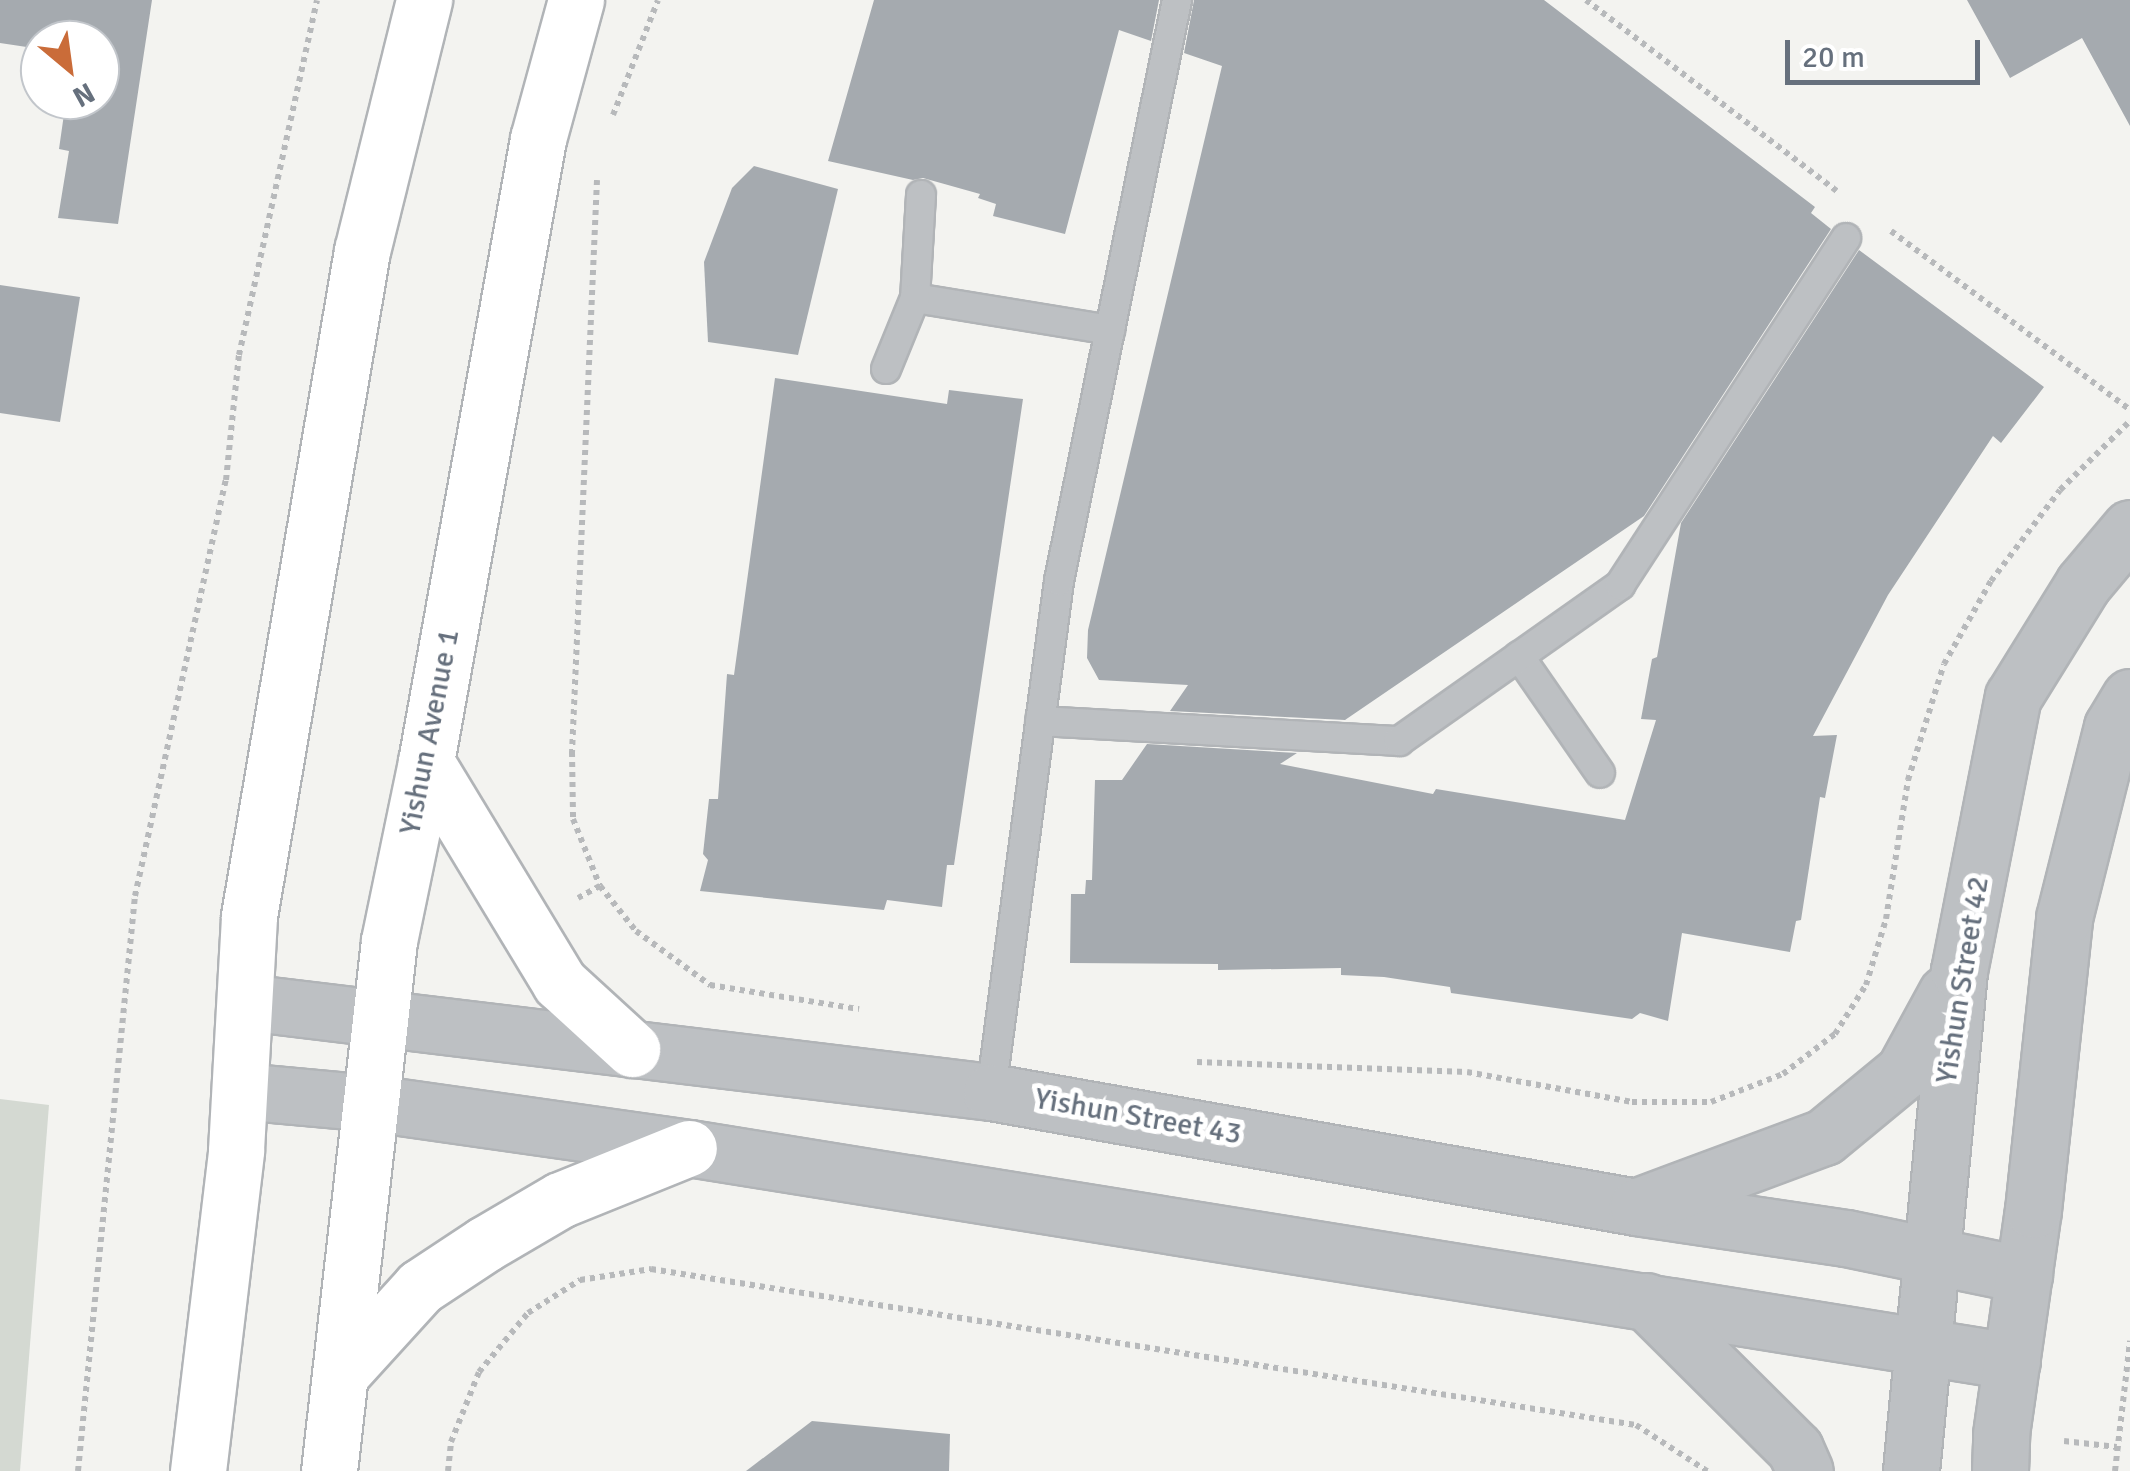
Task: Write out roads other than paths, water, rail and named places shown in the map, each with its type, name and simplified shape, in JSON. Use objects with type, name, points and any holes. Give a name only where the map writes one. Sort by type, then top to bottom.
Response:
[{"type":"main road","points":[[198,1471],[240,1092],[249,916],[359,271],[424,0]]},
{"type":"main road","name":"Yishun Avenue 1","points":[[329,1471],[388,941],[426,762],[538,140],[576,0]]},
{"type":"main road","points":[[426,762],[560,983],[632,1049]]},
{"type":"main road","points":[[340,1375],[420,1287],[484,1244],[560,1200],[690,1148]]},
{"type":"street","name":"Yishun Street 42","points":[[1911,1471],[1959,971],[2013,697],[2084,584],[2130,528]]},
{"type":"street","points":[[2000,1471],[2064,918],[2112,727],[2130,697]]},
{"type":"street","points":[[1636,1207],[1824,1137],[1904,1070],[1959,971]]},
{"type":"street","name":"Yishun Street 43","points":[[245,1002],[991,1092],[1636,1207],[1846,1238],[2024,1276]]},
{"type":"street","points":[[240,1092],[372,1103],[690,1148],[1060,1206],[1269,1245],[2012,1361]]},
{"type":"street","points":[[1646,1301],[1795,1449],[1804,1471]]},
{"type":"lane","points":[[991,1092],[1059,580],[1178,0]]},
{"type":"lane","points":[[886,369],[914,298],[921,195]]},
{"type":"lane","points":[[1040,721],[1399,741],[1620,585],[1846,238]]},
{"type":"lane","points":[[914,298],[1110,330]]},
{"type":"lane","points":[[1519,656],[1600,773]]}]
